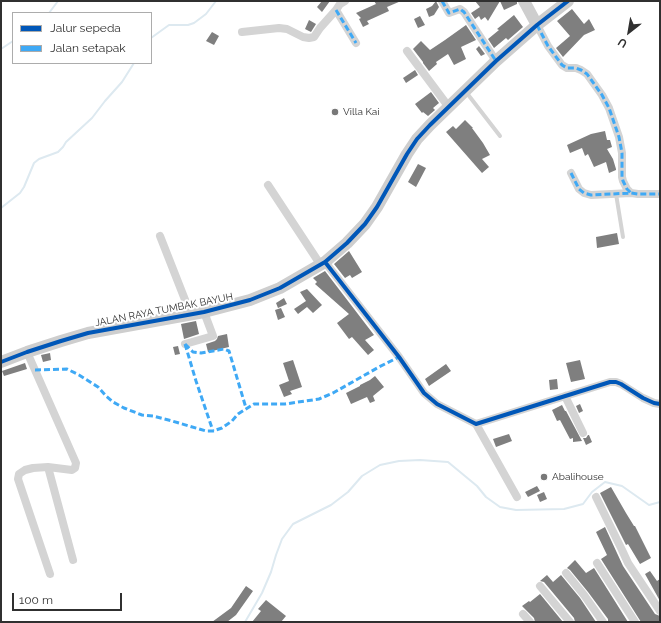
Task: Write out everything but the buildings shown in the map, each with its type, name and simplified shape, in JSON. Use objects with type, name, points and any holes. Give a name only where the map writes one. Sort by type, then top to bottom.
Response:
[{"type":"street","points":[[242,32],[279,28],[287,29],[303,37],[314,37],[340,4],[345,1]]},
{"type":"street","points":[[442,1],[449,13],[460,9],[464,12],[496,61]]},
{"type":"street","points":[[524,1],[548,46],[562,65],[567,68],[576,68],[587,74],[602,95],[609,108],[619,137],[622,153],[622,177],[627,189],[631,193]]},
{"type":"street","name":"JALAN RAYA TUMBAK BAYUH","points":[[1,362],[27,352],[88,333],[191,315],[250,300],[280,288],[323,263],[347,243],[365,224],[377,207],[407,154],[430,124],[496,61],[537,25],[568,1]]},
{"type":"street","points":[[336,10],[356,43]]},
{"type":"street","points":[[406,51],[448,106]]},
{"type":"street","points":[[571,174],[579,189],[584,193],[591,195],[631,193],[660,194]]},
{"type":"street","points":[[268,185],[323,263],[399,357],[424,393],[437,404],[476,424],[517,497]]},
{"type":"street","points":[[160,236],[191,315]]},
{"type":"street","points":[[185,344],[213,336],[204,312]]},
{"type":"street","points":[[27,352],[76,463],[75,468],[72,470],[33,468],[25,470],[19,474],[18,479],[50,574]]},
{"type":"street","points":[[476,424],[610,382],[621,384],[643,398],[660,404]]},
{"type":"street","points":[[565,396],[584,433]]},
{"type":"street","points":[[48,468],[73,560]]},
{"type":"street","points":[[596,497],[628,563],[660,611]]},
{"type":"street","points":[[597,564],[636,622]]},
{"type":"street","points":[[566,573],[603,622]]},
{"type":"street","points":[[540,586],[570,622]]},
{"type":"street","points":[[523,614],[530,622]]},
{"type":"lane","points":[[465,90],[500,136]]},
{"type":"lane","points":[[616,194],[623,237]]},
{"type":"waterway","points":[[50,12],[58,1]]},
{"type":"waterway","points":[[152,37],[169,25],[188,25],[194,23],[206,14],[216,1]]},
{"type":"waterway","points":[[1,49],[12,42]]},
{"type":"waterway","points":[[1,208],[20,193],[34,163],[39,159],[58,152],[66,142],[92,118],[122,82],[133,64]]},
{"type":"waterway","points":[[245,622],[262,593],[282,539],[293,524],[331,505],[348,492],[362,476],[380,465],[399,461],[420,460],[448,462],[477,486],[486,497],[500,507],[516,510],[564,509],[583,504],[592,492],[605,482],[622,486],[649,505],[660,502]]},
{"type":"marked path","points":[[442,1],[449,13],[460,9],[464,12],[496,61]]},
{"type":"marked path","points":[[336,10],[356,43]]},
{"type":"marked path","points":[[537,25],[548,46],[562,65],[567,68],[576,68],[587,74],[602,95],[609,108],[619,137],[622,153],[622,177],[627,189],[631,193]]},
{"type":"marked path","points":[[571,173],[579,189],[584,193],[591,195],[631,193],[660,194]]},
{"type":"marked path","points":[[185,344],[193,352],[201,353],[224,349],[229,351],[246,408]]},
{"type":"marked path","points":[[185,344],[213,431]]},
{"type":"marked path","points":[[35,370],[67,369],[98,387],[113,402],[124,408],[142,415],[153,416],[206,431],[213,431],[222,428],[232,421],[238,414],[254,404],[285,404],[319,399],[399,357]]},
{"type":"cycle path","points":[[1,362],[27,352],[88,333],[204,312],[250,300],[280,288],[325,262],[347,243],[365,224],[377,207],[407,154],[417,139],[430,125],[496,61],[537,25],[568,1]]},
{"type":"cycle path","points":[[325,262],[399,357],[424,393],[437,404],[476,424],[610,382],[621,384],[643,398],[660,404]]},
{"type":"place","name":"Villa Kai","points":[[335,112]]},
{"type":"place","name":"Abalihouse","points":[[544,477]]}]
